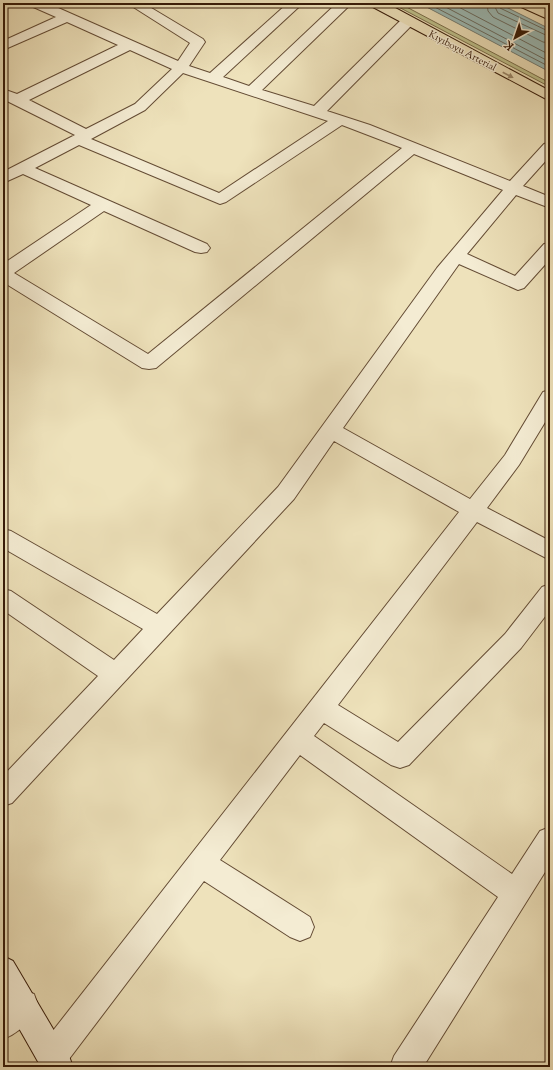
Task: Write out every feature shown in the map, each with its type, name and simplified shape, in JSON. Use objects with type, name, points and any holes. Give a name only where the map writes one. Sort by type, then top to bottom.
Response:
[{"type":"main road","name":"Kıyıboyu Arterial","points":[[376,3],[550,97]]},
{"type":"main road","points":[[524,3],[550,16]]},
{"type":"street","points":[[36,3],[180,68],[340,120],[413,147],[550,203]]},
{"type":"street","points":[[10,172],[83,137],[140,107],[180,68],[198,42],[134,3]]},
{"type":"street","points":[[213,78],[296,3]]},
{"type":"street","points":[[252,91],[345,3]]},
{"type":"street","points":[[3,46],[67,17]]},
{"type":"street","points":[[317,112],[408,21]]},
{"type":"street","points":[[17,100],[129,45]]},
{"type":"street","points":[[3,93],[83,137],[220,199],[340,120]]},
{"type":"street","points":[[104,204],[3,273],[149,363],[413,147]]},
{"type":"street","points":[[3,794],[286,493],[457,256],[550,147]]},
{"type":"street","points":[[10,172],[104,204],[201,248]]},
{"type":"street","points":[[457,256],[518,284],[550,248]]},
{"type":"street","points":[[3,971],[13,1015],[55,1062],[201,863],[512,460],[550,397]]},
{"type":"street","points":[[331,430],[473,510],[550,551]]},
{"type":"street","points":[[3,537],[159,628]]},
{"type":"street","points":[[321,708],[400,757],[513,641],[550,593]]},
{"type":"street","points":[[3,598],[115,674]]},
{"type":"street","points":[[297,738],[516,893]]},
{"type":"street","points":[[405,1067],[550,840]]},
{"type":"street","points":[[201,863],[300,927]]},
{"type":"green space","points":[[391,3],[399,3],[550,83],[550,87]]},
{"type":"water","points":[[419,3],[498,3],[550,29],[550,72]]}]
